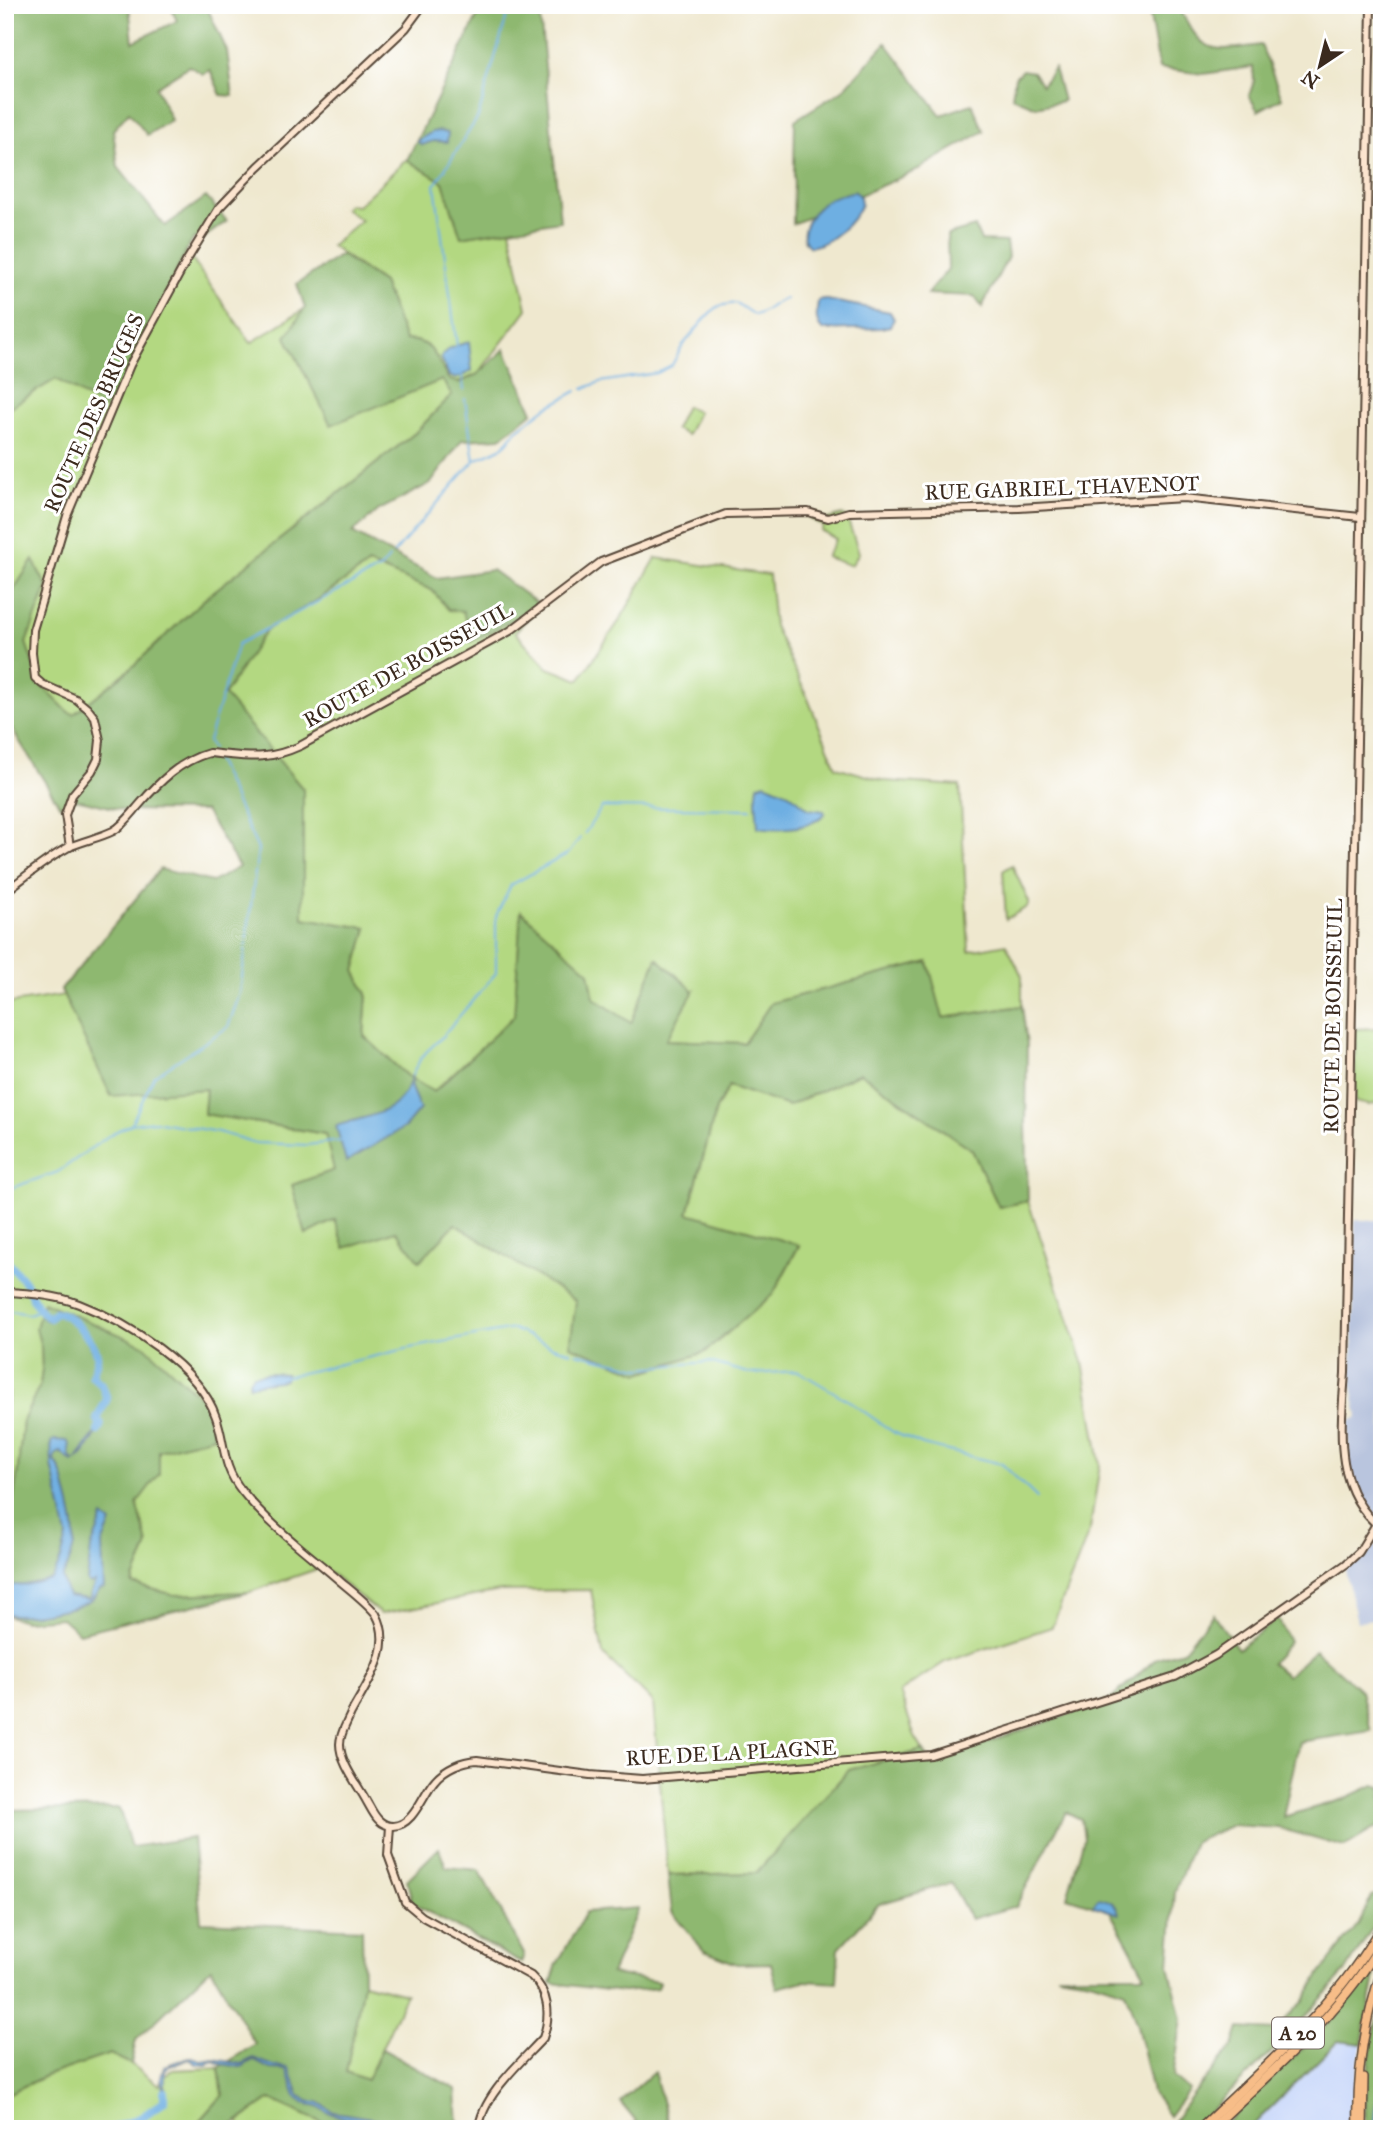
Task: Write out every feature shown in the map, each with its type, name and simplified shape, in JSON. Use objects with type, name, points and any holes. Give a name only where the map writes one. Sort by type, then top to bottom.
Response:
[{"type":"highway","name":"A 20","points":[[1200,2129],[1318,2012],[1353,1971],[1382,1925]]},
{"type":"highway","name":"A 20","points":[[1211,2129],[1329,2013],[1382,1942]]},
{"type":"main road","points":[[1360,2129],[1360,2072],[1373,2000],[1382,1968]]},
{"type":"main road","points":[[1360,2129],[1365,2062],[1382,1981]]},
{"type":"street","name":"ROUTE DES BRUGES","points":[[70,847],[65,815],[72,795],[92,771],[100,740],[95,718],[88,709],[76,699],[42,684],[35,678],[33,631],[67,516],[130,365],[196,243],[219,208],[258,167],[406,28],[423,5]]},
{"type":"street","name":"ROUTE DE BOISSEUIL","points":[[1371,5],[1345,1373],[1341,1443],[1348,1483],[1360,1506],[1379,1526]]},
{"type":"street","name":"RUE GABRIEL THAVENOT","points":[[849,512],[1019,508],[1184,498],[1360,517]]},
{"type":"street","name":"ROUTE DE BOISSEUIL","points":[[5,892],[45,861],[70,847],[115,830],[128,819],[159,782],[201,755],[209,753],[265,757],[280,755],[300,746],[510,631],[601,562],[726,514],[808,512],[828,518],[849,512]]},
{"type":"street","points":[[5,1292],[31,1293],[77,1303],[153,1343],[185,1372],[204,1394],[216,1417],[225,1463],[240,1489],[266,1517],[366,1603],[380,1622],[382,1652],[346,1724],[340,1744],[352,1775],[377,1819],[390,1826],[388,1855],[405,1902],[423,1917],[531,1976],[542,1986],[548,2007],[547,2027],[543,2038],[486,2103],[480,2117],[479,2129]]},
{"type":"street","name":"RUE DE LA PLAGNE","points":[[390,1826],[400,1824],[408,1818],[444,1771],[467,1761],[642,1779],[931,1755],[971,1744],[1175,1677],[1204,1663],[1354,1557],[1379,1526]]},
{"type":"shaded area","points":[[1355,1220],[1382,1220],[1382,1523],[1359,1493],[1349,1469],[1348,1422],[1358,1417],[1352,1386]]},
{"type":"shaded area","points":[[1382,1543],[1382,1617],[1357,1622],[1345,1569]]},
{"type":"shaded area","points":[[1338,2041],[1362,2044],[1355,2083],[1354,2129],[1249,2129]]},
{"type":"green space","points":[[5,5],[129,5],[133,42],[177,21],[170,5],[206,5],[227,51],[233,96],[221,95],[210,70],[203,74],[189,66],[156,87],[171,120],[147,135],[129,112],[113,130],[118,167],[165,226],[206,197],[227,221],[202,239],[194,238],[109,411],[56,379],[5,410]]},
{"type":"green space","points":[[146,5],[170,5],[151,8]]},
{"type":"green space","points":[[483,5],[539,5],[560,221],[461,237],[443,182],[407,160]]},
{"type":"green space","points":[[1148,5],[1178,5],[1194,33],[1210,46],[1230,49],[1261,45],[1282,98],[1258,111],[1249,96],[1254,81],[1253,67],[1203,74],[1159,68]]},
{"type":"green space","points":[[886,43],[941,115],[972,104],[984,131],[913,172],[793,224],[795,120],[843,90]]},
{"type":"green space","points":[[1054,68],[1063,101],[1036,107],[1012,97],[1015,77],[1022,70],[1033,72],[1042,85]]},
{"type":"green space","points":[[407,159],[443,182],[461,237],[510,229],[527,309],[478,374],[458,383],[449,380],[428,347],[423,343],[405,340],[383,283],[331,246],[361,220],[344,208],[349,204],[357,206]]},
{"type":"green space","points":[[975,227],[981,241],[1006,242],[1008,257],[982,307],[974,296],[927,294],[948,269],[947,235]]},
{"type":"green space","points":[[186,251],[251,343],[306,308],[443,380],[452,395],[415,433],[208,596],[129,670],[74,714],[68,712],[40,684],[26,643],[47,587],[33,561],[5,603],[5,410],[56,379],[109,410]]},
{"type":"green space","points":[[341,255],[383,283],[405,340],[423,343],[428,347],[449,380],[459,383],[478,374],[505,349],[533,412],[500,438],[462,440],[431,483],[379,510],[352,533],[437,578],[492,570],[540,605],[471,642],[463,611],[449,610],[432,590],[369,564],[316,601],[266,630],[224,695],[303,789],[303,918],[367,928],[355,971],[367,994],[364,1036],[407,1076],[434,1092],[514,1016],[521,911],[589,972],[594,998],[631,1023],[657,958],[694,991],[666,1040],[744,1043],[771,1003],[928,962],[943,1018],[1022,1006],[1027,1044],[1028,1201],[999,1207],[972,1150],[860,1073],[788,1106],[729,1086],[716,1109],[688,1213],[799,1245],[773,1294],[705,1352],[640,1373],[570,1346],[576,1301],[455,1224],[420,1261],[396,1231],[345,1248],[335,1220],[306,1235],[292,1185],[334,1170],[325,1134],[204,1114],[206,1089],[111,1096],[61,990],[160,869],[212,882],[239,867],[205,811],[123,810],[76,799],[60,806],[5,718],[5,603],[33,560],[47,587],[26,643],[40,684],[68,712],[74,714],[129,670],[208,596],[415,433],[452,395],[442,380],[331,425],[286,337],[305,308],[297,284]]},
{"type":"green space","points":[[686,406],[698,412],[687,435],[675,429]]},
{"type":"green space","points":[[842,515],[847,518],[859,553],[849,565],[826,557],[836,539],[821,531],[823,526],[809,518],[811,516],[825,520]]},
{"type":"green space","points":[[656,558],[769,575],[774,626],[836,767],[885,781],[960,786],[969,951],[1006,944],[1022,976],[1022,1006],[942,1018],[928,962],[771,1003],[744,1043],[665,1040],[694,990],[631,1023],[593,998],[521,911],[515,1016],[433,1092],[407,1076],[364,1036],[367,994],[355,971],[367,928],[303,918],[303,789],[223,695],[266,630],[316,601],[369,564],[432,590],[449,610],[540,605],[515,632],[548,668],[579,680],[620,620]]},
{"type":"green space","points":[[1012,865],[1029,902],[1027,907],[1006,919],[1003,871]]},
{"type":"green space","points":[[64,995],[111,1095],[206,1089],[204,1114],[325,1134],[335,1170],[335,1219],[345,1247],[396,1230],[455,1224],[577,1301],[640,1373],[705,1352],[773,1294],[799,1246],[688,1214],[716,1109],[729,1086],[788,1106],[860,1073],[972,1150],[999,1207],[1028,1201],[1083,1362],[1100,1464],[1090,1529],[1052,1627],[945,1662],[900,1692],[915,1737],[923,1750],[849,1770],[756,1873],[668,1875],[653,1702],[603,1654],[591,1590],[500,1591],[381,1614],[323,1567],[250,1592],[175,1595],[132,1584],[148,1545],[137,1503],[159,1451],[214,1436],[36,1328],[41,1347],[40,1385],[23,1421],[17,1478],[5,1542],[5,1411],[9,1393],[5,1392],[5,1004]]},
{"type":"green space","points":[[1382,1028],[1382,1102],[1369,1105],[1355,1102],[1355,1029]]},
{"type":"green space","points":[[43,1302],[144,1345],[204,1401],[214,1436],[159,1451],[159,1474],[137,1503],[148,1545],[132,1584],[175,1595],[250,1592],[79,1633],[62,1618],[25,1621],[5,1615],[5,1542],[17,1478],[23,1421],[40,1385],[41,1347],[36,1328]]},
{"type":"green space","points":[[1213,1614],[1238,1649],[1278,1618],[1289,1642],[1271,1663],[1287,1676],[1315,1650],[1361,1691],[1371,1731],[1299,1742],[1283,1817],[1344,1799],[1374,1785],[1382,1787],[1382,1824],[1344,1847],[1278,1828],[1232,1825],[1194,1842],[1175,1892],[1169,1966],[1182,2019],[1173,2077],[1189,2090],[1169,2116],[1152,2092],[1137,2025],[1125,1991],[1090,1980],[1057,1975],[1145,1975],[1110,1911],[1067,1897],[1084,1838],[1081,1819],[1066,1812],[1016,1906],[971,1919],[951,1883],[879,1904],[839,1948],[837,1983],[804,1981],[777,1988],[771,1963],[737,1964],[704,1951],[672,1912],[668,1875],[756,1873],[849,1770],[923,1750],[931,1762],[1109,1700],[1157,1658],[1183,1651]]},
{"type":"green space","points":[[5,1803],[7,1810],[119,1808],[131,1847],[193,1838],[201,1922],[362,1929],[363,1983],[346,2072],[367,2080],[382,2049],[456,2089],[458,2129],[372,2129],[359,2126],[357,2129],[336,2129],[270,2099],[227,2129],[193,2129],[223,2095],[219,2068],[255,2044],[211,1968],[136,2040],[131,2064],[110,2054],[45,2076],[5,2095]]},
{"type":"green space","points":[[439,1848],[446,1867],[479,1870],[524,1954],[521,1963],[412,1903],[407,1880]]},
{"type":"green space","points":[[1382,1893],[1382,1912],[1346,1971],[1290,2034],[1192,2129],[1168,2129],[1233,2046],[1239,2028],[1275,2030],[1303,2002],[1322,1971],[1359,1923],[1372,1896]]},
{"type":"green space","points":[[639,1908],[611,1974],[659,1982],[657,1988],[624,1992],[551,1983],[557,1964],[586,1912]]},
{"type":"green space","points":[[1369,1973],[1375,1976],[1362,2044],[1338,2041],[1249,2129],[1220,2129],[1335,2017]]},
{"type":"green space","points":[[363,1983],[406,1994],[367,2081],[346,2072]]},
{"type":"green space","points":[[1377,2019],[1382,2020],[1382,2073],[1374,2129],[1365,2129],[1371,2046]]},
{"type":"green space","points":[[110,2054],[131,2064],[159,2085],[170,2070],[219,2068],[223,2095],[193,2129],[5,2129],[5,2095],[45,2076]]},
{"type":"green space","points":[[654,2072],[670,2129],[610,2129],[638,2124],[620,2102]]},
{"type":"green space","points":[[270,2099],[336,2129],[243,2129],[238,2122]]},
{"type":"water","points":[[432,132],[448,133],[447,142],[433,141],[422,145],[417,141]]},
{"type":"water","points":[[855,191],[861,204],[852,218],[833,237],[810,247],[805,242],[804,229],[811,215],[827,200]]},
{"type":"water","points":[[822,299],[890,312],[894,319],[890,326],[881,328],[823,330],[817,317],[818,301]]},
{"type":"water","points":[[469,342],[472,371],[456,379],[449,376],[441,358],[443,354],[453,347]]},
{"type":"water","points":[[765,783],[789,793],[809,809],[825,813],[819,819],[803,826],[758,827],[758,785]]},
{"type":"water","points":[[412,1075],[411,1088],[420,1109],[405,1127],[346,1162],[336,1126],[392,1106],[400,1099]]},
{"type":"water","points":[[32,1302],[46,1317],[50,1318],[58,1311],[83,1330],[98,1356],[92,1376],[102,1385],[107,1399],[97,1418],[101,1425],[85,1452],[74,1461],[99,1425],[94,1420],[102,1408],[105,1395],[101,1386],[90,1376],[96,1357],[83,1333],[59,1313],[49,1321],[44,1319]]},
{"type":"water","points":[[286,1374],[285,1380],[249,1385],[253,1375]]},
{"type":"water","points":[[67,1441],[70,1445],[70,1456],[74,1461],[60,1452],[54,1460],[63,1477],[75,1529],[74,1547],[62,1578],[68,1596],[89,1599],[95,1582],[89,1584],[87,1581],[91,1548],[103,1517],[111,1523],[102,1544],[104,1588],[90,1601],[70,1608],[22,1615],[5,1613],[5,1585],[24,1585],[51,1579],[64,1548],[67,1536],[52,1465],[51,1442]]},
{"type":"water","points":[[1098,1898],[1112,1903],[1119,1914],[1094,1906]]},
{"type":"water","points":[[189,2057],[201,2061],[214,2059],[242,2064],[253,2058],[289,2068],[299,2095],[307,2101],[318,2102],[334,2112],[389,2121],[405,2129],[387,2123],[344,2118],[318,2106],[303,2103],[296,2096],[287,2070],[270,2069],[253,2060],[242,2067],[215,2061],[207,2065],[197,2064],[189,2059],[169,2065],[165,2070],[165,2102],[161,2078],[164,2066]]},
{"type":"water","points":[[1382,2073],[1382,2129],[1374,2129],[1375,2110]]},
{"type":"waterway","points":[[457,346],[435,185],[478,117],[510,5]]},
{"type":"waterway","points":[[583,389],[600,382],[657,373],[672,365],[683,345],[719,306],[736,303],[754,315],[786,299]]},
{"type":"waterway","points":[[462,376],[464,390]]},
{"type":"waterway","points":[[475,460],[503,447],[516,431],[544,409],[577,391]]},
{"type":"waterway","points":[[394,553],[474,461],[465,399]]},
{"type":"waterway","points":[[212,749],[208,741],[238,644],[381,568],[389,558]]},
{"type":"waterway","points":[[5,1190],[58,1172],[111,1134],[131,1124],[154,1076],[228,1027],[240,993],[258,849],[215,758]]},
{"type":"waterway","points":[[585,833],[602,807],[751,809]]},
{"type":"waterway","points":[[412,1075],[422,1056],[440,1039],[496,973],[496,916],[511,885],[569,853],[580,838]]},
{"type":"waterway","points":[[131,1124],[154,1121],[218,1132],[256,1143],[307,1145],[341,1141]]},
{"type":"waterway","points":[[5,1259],[24,1281],[40,1311],[50,1318],[55,1312],[67,1317],[80,1328],[95,1348],[97,1359],[92,1376],[102,1385],[107,1399],[97,1419],[101,1424],[98,1431]]},
{"type":"waterway","points":[[5,1310],[29,1314],[39,1310]]},
{"type":"waterway","points":[[284,1377],[410,1348],[513,1329],[571,1352]]},
{"type":"waterway","points":[[576,1353],[639,1368],[709,1362],[752,1374],[798,1371],[849,1401],[893,1432],[923,1445],[1002,1464],[1037,1498]]},
{"type":"waterway","points":[[112,2129],[142,2117],[164,2101],[164,2092]]}]
